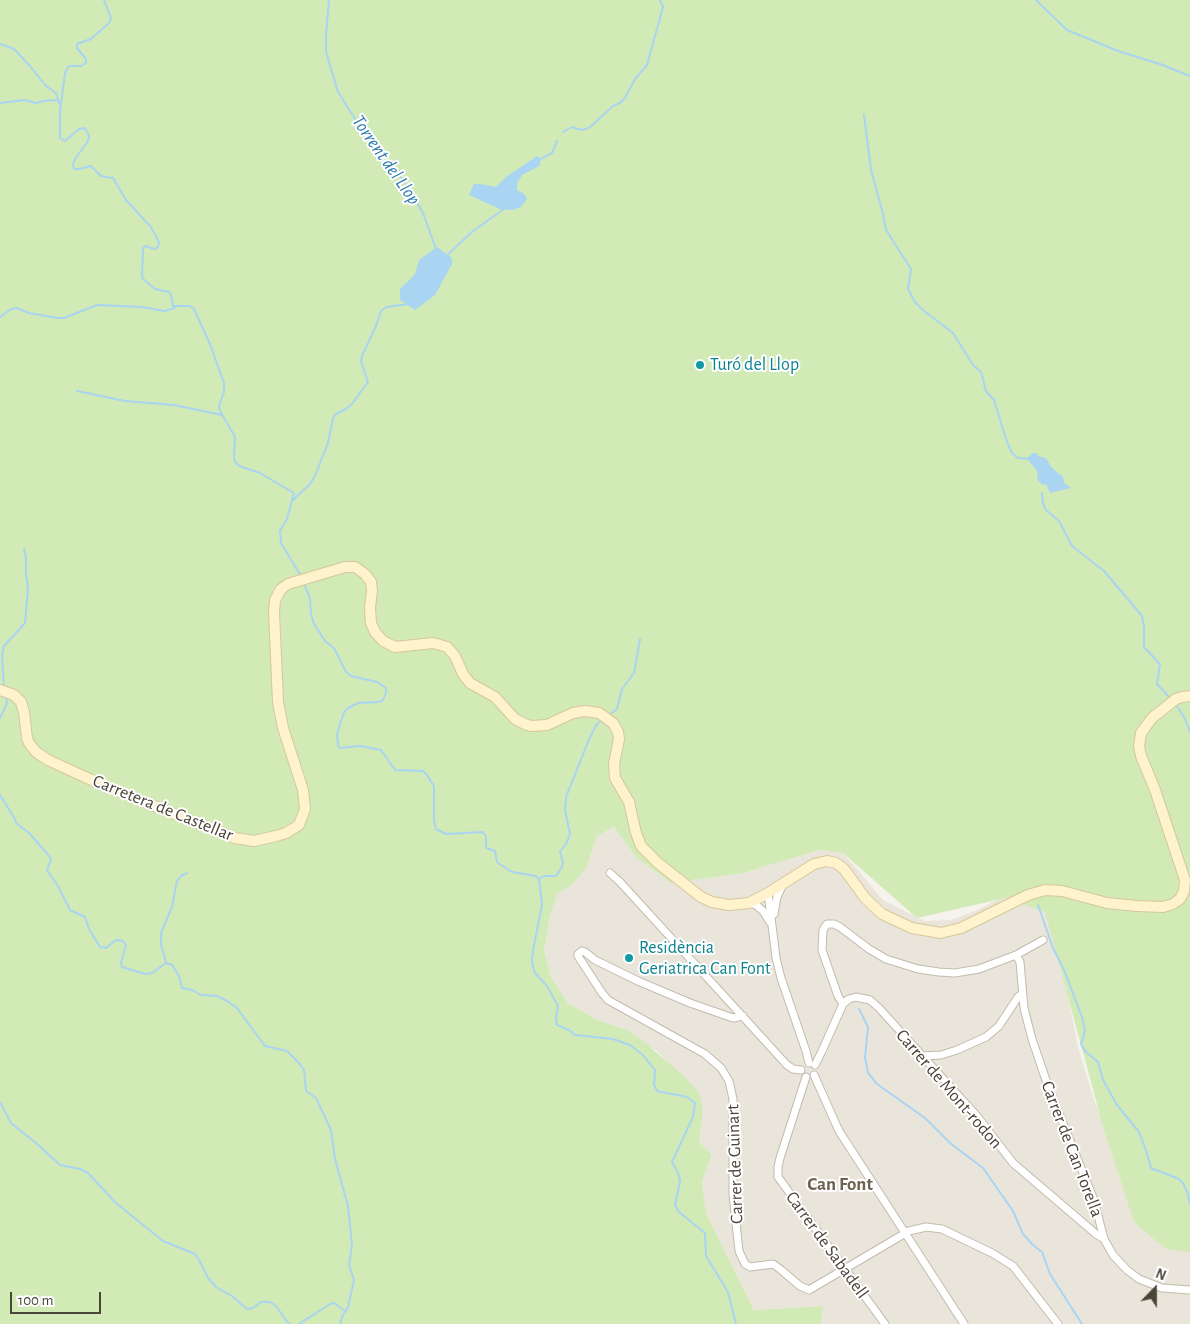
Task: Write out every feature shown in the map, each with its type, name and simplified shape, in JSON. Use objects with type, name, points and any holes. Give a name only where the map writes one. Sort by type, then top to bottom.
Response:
[{"type":"street","name":"Carretera de Castellar","points":[[4,691],[18,698],[23,707],[29,743],[36,752],[48,760],[109,788],[240,840],[254,841],[286,833],[298,825],[305,809],[303,790],[283,728],[278,702],[274,605],[277,594],[284,586],[345,566],[355,567],[362,570],[370,582],[372,590],[371,623],[375,632],[383,641],[395,647],[433,643],[447,647],[455,656],[463,674],[470,683],[495,697],[518,721],[532,726],[547,725],[579,712],[590,711],[599,713],[609,719],[616,728],[618,739],[614,764],[615,778],[628,802],[641,846],[658,863],[701,897],[712,902],[729,905],[749,903],[814,864],[822,861],[831,861],[844,869],[864,898],[882,914],[912,928],[932,932],[950,932],[961,928],[1028,895],[1045,890],[1062,891],[1117,904],[1157,908],[1168,906],[1180,898],[1186,884],[1155,790],[1141,756],[1139,739],[1143,728],[1157,714],[1176,699],[1190,696]]},
{"type":"street","points":[[610,873],[787,1065],[811,1077],[814,1075]]},
{"type":"street","points":[[772,927],[775,908],[783,884]]},
{"type":"street","points":[[768,893],[776,958],[781,978],[806,1051],[816,1071],[814,1075],[839,1131],[964,1324]]},
{"type":"street","points":[[749,903],[756,905],[764,911],[772,927]]},
{"type":"street","points":[[804,1073],[803,1065],[812,1064],[822,1051],[843,1004],[838,996],[822,950],[823,930],[828,924],[840,927],[877,954],[894,962],[928,971],[948,973],[979,969],[1016,955],[1043,940]]},
{"type":"street","name":"Carrer de Guinart","points":[[743,1016],[733,1018],[690,1003],[632,978],[595,960],[585,952],[582,951],[578,954],[602,994],[608,1000],[705,1054],[720,1068],[729,1081],[733,1099],[733,1195],[739,1251],[744,1264],[750,1267],[773,1264],[800,1286],[809,1290],[905,1233],[926,1227],[942,1229],[1005,1260],[1019,1272],[1058,1324]]},
{"type":"street","name":"Carrer de Can Torella","points":[[1016,955],[1020,962],[1022,995],[1032,1039],[1049,1090],[1094,1200],[1104,1239],[1113,1255],[1127,1270],[1139,1279],[1162,1288],[1190,1290]]},
{"type":"street","points":[[923,1056],[941,1055],[986,1037],[999,1026],[1018,997],[1022,995]]},
{"type":"street","name":"Carrer de Mont-rodon","points":[[843,1004],[849,999],[856,997],[870,1000],[879,1008],[976,1114],[1013,1163],[1104,1239]]},
{"type":"street","name":"Carrer de Sabadell","points":[[804,1073],[780,1158],[778,1177],[885,1324]]},
{"type":"shaded area","points":[[614,827],[637,858],[671,883],[744,873],[819,850],[843,853],[883,900],[924,921],[951,920],[980,909],[1021,886],[1049,902],[1078,1047],[1094,1100],[1101,1116],[1190,1248],[1190,1324],[821,1324],[823,1306],[754,1310],[706,1213],[702,1182],[712,1156],[698,1142],[703,1110],[657,1051],[568,1003],[551,977],[544,951],[550,916],[557,894],[573,884],[586,868],[597,836]]},
{"type":"green space","points":[[0,0],[1190,0],[1190,1252],[1166,1249],[1134,1222],[1104,1130],[1045,912],[1005,898],[917,918],[843,853],[819,850],[744,873],[671,883],[637,858],[614,827],[597,836],[586,868],[573,884],[557,894],[550,916],[544,951],[551,977],[568,1003],[597,1020],[629,1031],[685,1077],[699,1093],[703,1110],[699,1142],[712,1155],[702,1182],[706,1213],[754,1310],[823,1306],[821,1324],[0,1324]]},
{"type":"water","points":[[537,156],[541,160],[539,166],[522,175],[517,183],[517,190],[524,194],[527,199],[521,207],[512,210],[500,209],[469,195],[474,184],[496,187],[506,177]]},
{"type":"water","points":[[437,247],[452,258],[452,264],[435,295],[415,310],[400,300],[400,289],[415,274],[419,260]]},
{"type":"water","points":[[1033,453],[1046,458],[1051,467],[1063,477],[1064,483],[1071,488],[1050,493],[1046,484],[1043,485],[1038,481],[1037,471],[1027,458]]},
{"type":"waterway","points":[[104,0],[111,18],[109,23],[91,39],[77,44],[77,48],[86,59],[86,63],[81,66],[69,66],[65,73],[60,112],[60,138],[65,141],[79,129],[84,128],[86,130],[89,136],[88,141],[75,159],[74,169],[91,166],[101,176],[113,178],[126,200],[150,226],[156,236],[159,243],[157,248],[154,249],[146,246],[143,248],[142,278],[155,289],[169,292],[173,306],[190,306],[194,309],[210,344],[224,383],[224,392],[219,406],[235,437],[235,462],[239,466],[260,473],[294,493],[287,519],[280,531],[281,543],[301,576]]},
{"type":"waterway","name":"Torrent del Llop","points":[[329,0],[326,52],[338,92],[357,122],[368,133],[409,189],[423,213],[436,249]]},
{"type":"waterway","points":[[563,132],[572,127],[581,130],[589,128],[613,106],[625,98],[635,79],[647,65],[663,7],[660,0]]},
{"type":"waterway","points":[[1036,0],[1067,30],[1118,51],[1190,76]]},
{"type":"waterway","points":[[0,44],[14,49],[45,85],[56,93],[61,106]]},
{"type":"waterway","points":[[0,103],[25,100],[36,103],[57,100]]},
{"type":"waterway","points":[[864,115],[871,170],[886,230],[911,269],[908,289],[915,302],[923,310],[953,333],[973,365],[981,372],[986,391],[994,400],[1012,453],[1018,458],[1030,459]]},
{"type":"waterway","points":[[539,160],[552,153],[557,141]]},
{"type":"waterway","points":[[446,256],[473,231],[504,209]]},
{"type":"waterway","name":"Torrent del Llop","points":[[292,501],[310,484],[315,476],[328,443],[333,418],[352,404],[368,382],[361,361],[381,311],[386,307],[409,304]]},
{"type":"waterway","points":[[0,317],[11,309],[17,308],[29,313],[57,318],[64,318],[97,305],[142,307],[164,311],[175,308]]},
{"type":"waterway","points":[[77,391],[125,401],[174,405],[222,415]]},
{"type":"waterway","points":[[1042,493],[1043,504],[1046,510],[1059,521],[1072,546],[1104,571],[1142,616],[1144,647],[1160,664],[1157,684],[1171,699]]},
{"type":"waterway","points":[[4,687],[2,656],[4,646],[25,623],[28,588],[24,549]]},
{"type":"waterway","points":[[304,583],[310,599],[314,624],[325,641],[334,648],[346,672],[351,676],[377,682],[386,688],[383,700],[379,702],[358,703],[344,712],[337,734],[340,748],[360,746],[381,750],[395,770],[423,771],[434,786],[434,821],[436,829],[446,834],[483,832],[486,837],[486,848],[495,851],[497,862],[512,872],[536,876],[539,879]]},
{"type":"waterway","points":[[609,715],[617,709],[622,689],[634,673],[640,639]]},
{"type":"waterway","points":[[0,718],[7,703],[6,697]]},
{"type":"waterway","points":[[1176,704],[1190,732]]},
{"type":"waterway","points":[[601,721],[597,724],[590,737],[566,797],[565,810],[570,834],[560,852],[563,863],[562,867],[556,876],[544,876],[539,879],[542,905],[534,945],[533,967],[535,973],[547,986],[558,1006],[557,1025],[575,1035],[613,1039],[630,1045],[643,1055],[655,1070],[654,1085],[657,1091],[687,1097],[695,1103],[693,1117],[672,1162],[680,1181],[675,1205],[679,1212],[705,1233],[706,1256],[728,1292],[736,1324]]},
{"type":"waterway","points":[[0,795],[16,823],[29,833],[50,857],[48,872],[58,886],[70,910],[85,917],[89,929],[100,947],[106,948],[116,940],[123,941],[126,945],[121,963],[122,967],[145,974],[152,973],[166,963],[172,965],[179,976],[182,988],[192,990],[201,995],[217,996],[227,1001],[237,1008],[265,1046],[287,1051],[304,1070],[306,1091],[316,1098],[331,1130],[335,1159],[348,1206],[352,1245],[349,1265],[354,1280],[348,1307],[340,1324]]},
{"type":"waterway","points":[[166,962],[161,945],[161,933],[172,907],[177,881],[187,873]]},
{"type":"waterway","points":[[1038,905],[1053,948],[1064,970],[1082,1017],[1085,1031],[1081,1044],[1085,1051],[1098,1062],[1103,1080],[1117,1105],[1139,1132],[1151,1168],[1179,1179],[1188,1194],[1190,1204]]},
{"type":"waterway","points":[[859,1009],[868,1027],[865,1058],[868,1073],[877,1084],[925,1118],[950,1143],[983,1168],[1013,1211],[1023,1234],[1042,1252],[1050,1274],[1082,1324]]},
{"type":"waterway","points":[[0,1102],[11,1123],[60,1165],[80,1169],[88,1173],[116,1203],[163,1241],[195,1254],[208,1278],[216,1287],[232,1296],[247,1309],[253,1308],[261,1302],[270,1302],[275,1305],[289,1324]]},
{"type":"waterway","points":[[299,1324],[330,1304],[334,1303],[345,1311]]},
{"type":"place","name":"Turó del Llop","points":[[700,365]]},
{"type":"place","name":"Residència Geriatrica Can Font","points":[[629,958]]},
{"type":"district","name":"Can Font","points":[[840,1184]]}]
